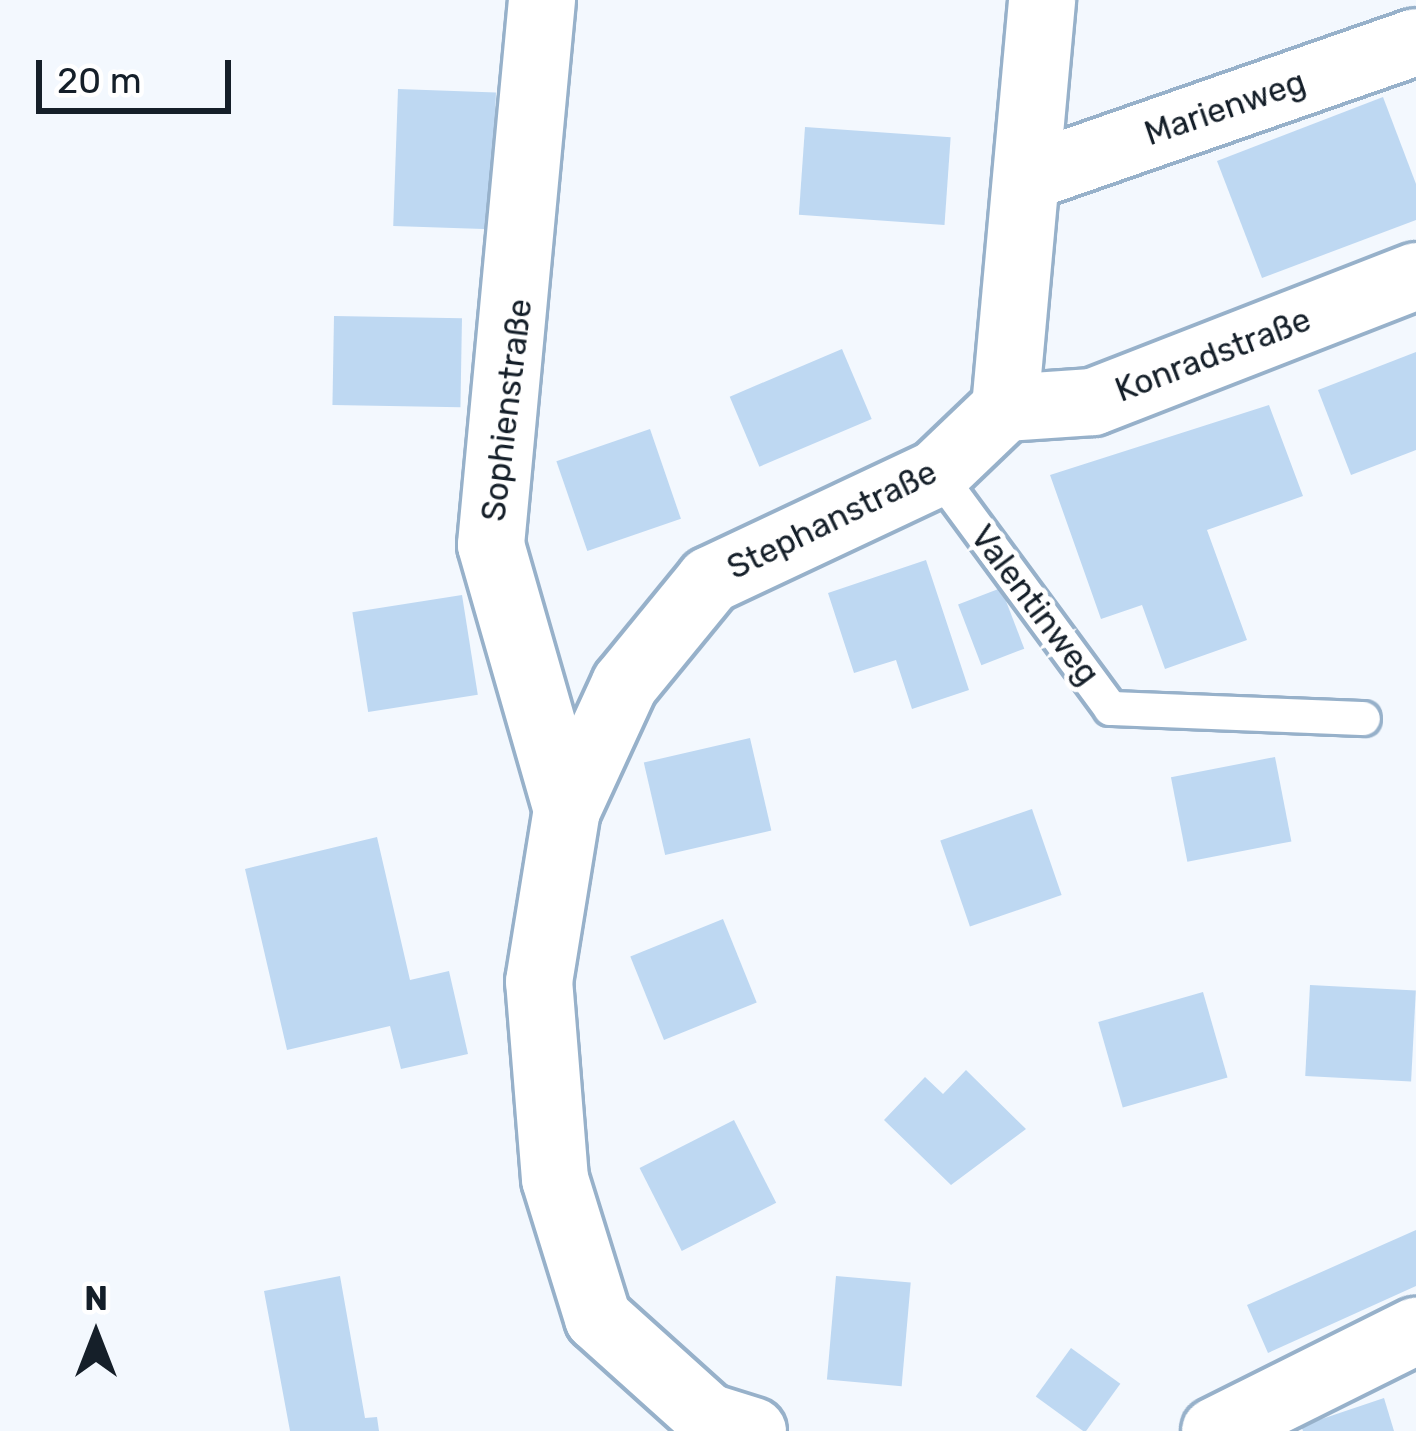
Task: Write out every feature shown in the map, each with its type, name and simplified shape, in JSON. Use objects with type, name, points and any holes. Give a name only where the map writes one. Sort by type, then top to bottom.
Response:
[{"type":"street","name":"Sophienstraße","points":[[542,0],[491,545],[567,810]]},
{"type":"street","points":[[1005,408],[1034,175],[1042,0]]},
{"type":"street","name":"Marienweg","points":[[1034,175],[1416,42]]},
{"type":"street","name":"Konradstraße","points":[[1005,408],[1093,403],[1416,276]]},
{"type":"street","name":"Stephanstraße","points":[[753,1431],[708,1417],[598,1318],[555,1179],[539,982],[567,810],[625,684],[710,580],[937,473],[1005,408]]},
{"type":"street","points":[[1215,1431],[1416,1331]]},
{"type":"lane","name":"Valentinweg","points":[[937,473],[1110,708],[1364,718]]},
{"type":"building","points":[[398,89],[496,92],[491,229],[393,226]]},
{"type":"building","points":[[1383,97],[1416,184],[1416,220],[1262,278],[1217,161]]},
{"type":"building","points":[[805,127],[951,137],[945,225],[799,215]]},
{"type":"building","points":[[334,316],[462,318],[460,407],[332,405]]},
{"type":"building","points":[[842,349],[872,419],[759,467],[730,397]]},
{"type":"building","points":[[1416,352],[1416,450],[1351,475],[1318,390]]},
{"type":"building","points":[[1269,405],[1303,496],[1207,530],[1247,640],[1165,669],[1142,605],[1101,619],[1050,475]]},
{"type":"building","points":[[650,429],[681,519],[587,551],[556,461]]},
{"type":"building","points":[[926,560],[969,690],[912,709],[896,660],[854,673],[828,593]]},
{"type":"building","points":[[1001,588],[1024,649],[981,665],[958,604]]},
{"type":"building","points":[[462,595],[478,695],[368,712],[352,612]]},
{"type":"building","points":[[750,738],[771,831],[665,855],[644,763]]},
{"type":"building","points":[[1275,757],[1291,841],[1187,862],[1171,777]]},
{"type":"building","points":[[1032,809],[1062,895],[970,927],[940,841]]},
{"type":"building","points":[[377,837],[410,980],[449,971],[468,1054],[401,1069],[390,1026],[287,1050],[245,869]]},
{"type":"building","points":[[723,919],[757,1002],[664,1040],[630,956]]},
{"type":"building","points":[[1310,985],[1416,991],[1411,1081],[1305,1076]]},
{"type":"building","points":[[1203,992],[1228,1078],[1123,1108],[1098,1022]]},
{"type":"building","points":[[966,1070],[1026,1129],[951,1185],[884,1120],[925,1077],[943,1094]]},
{"type":"building","points":[[734,1120],[776,1203],[682,1251],[640,1168]]},
{"type":"building","points":[[1416,1230],[1416,1286],[1268,1353],[1247,1305]]},
{"type":"building","points":[[340,1276],[365,1418],[377,1417],[379,1431],[290,1431],[264,1291]]},
{"type":"building","points":[[836,1276],[911,1283],[902,1386],[827,1380]]},
{"type":"building","points":[[1071,1348],[1120,1384],[1086,1431],[1036,1397]]},
{"type":"building","points":[[1384,1398],[1394,1431],[1303,1431],[1301,1426]]}]
